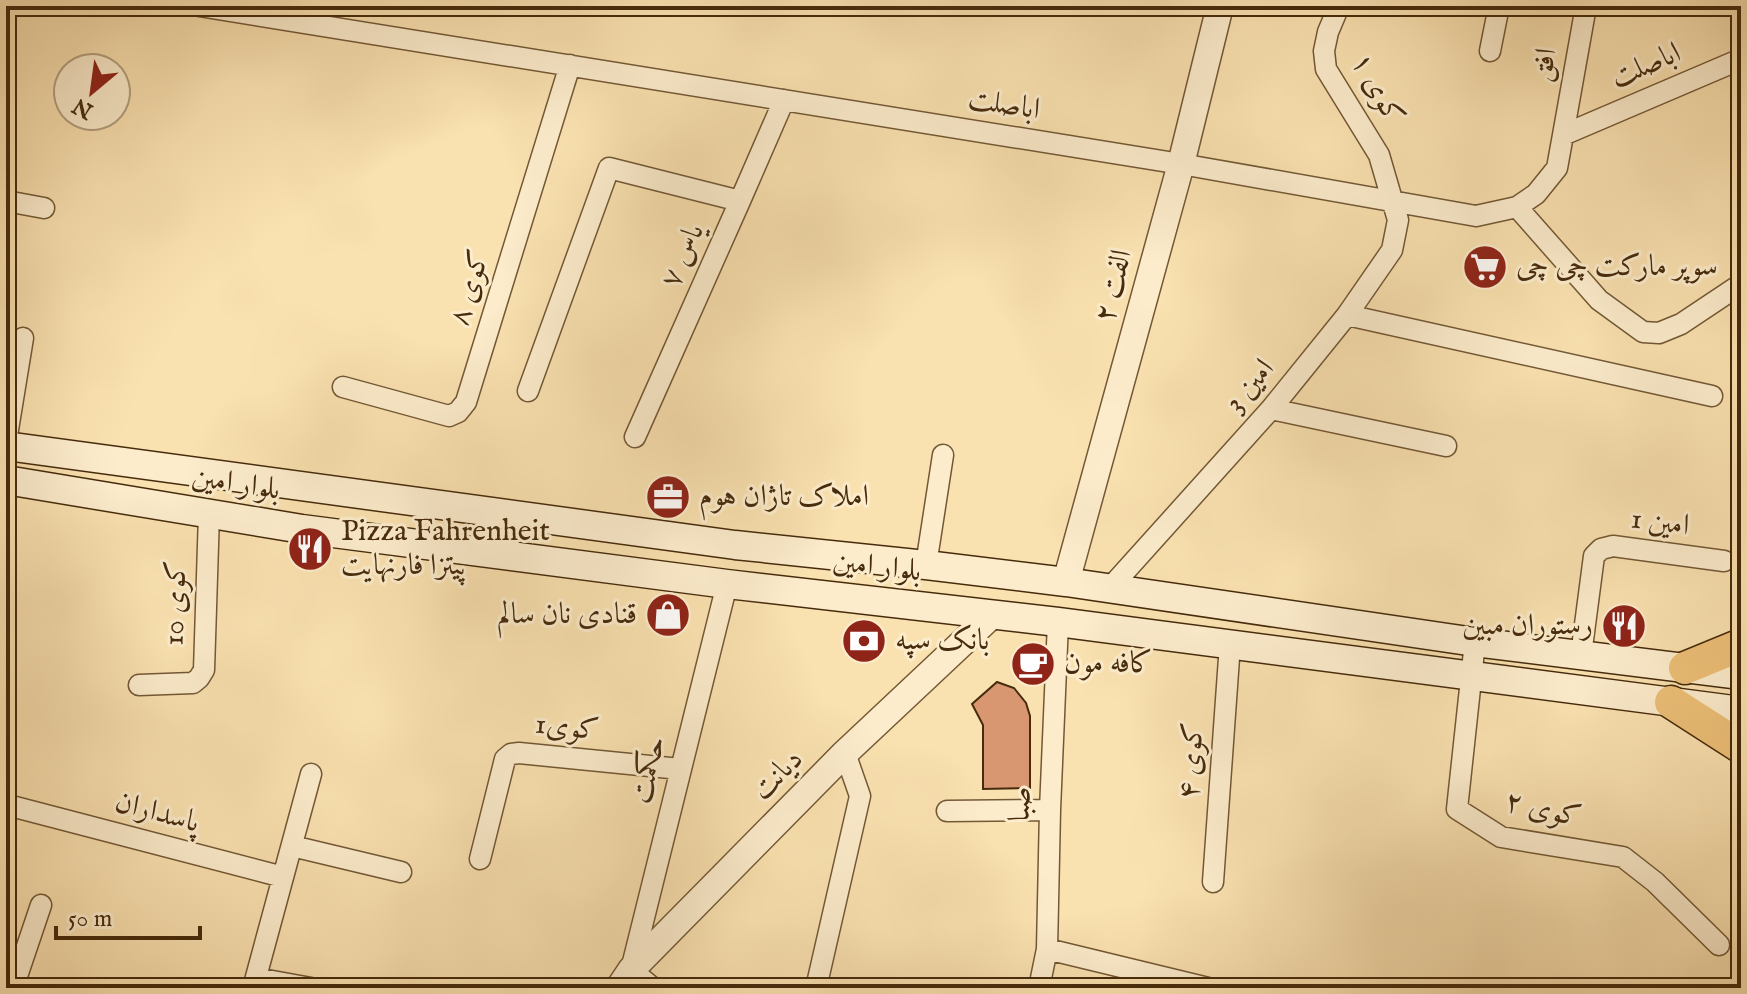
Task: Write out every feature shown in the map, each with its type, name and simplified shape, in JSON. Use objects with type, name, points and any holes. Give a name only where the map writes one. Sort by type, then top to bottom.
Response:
[{"type":"main road","name":"بلوار امین","points":[[6,444],[735,545],[1066,582],[1475,642],[1741,675]]},
{"type":"main road","name":"بلوار امین","points":[[6,480],[302,529],[727,584],[1058,622],[1741,711]]},
{"type":"main road","points":[[727,584],[735,545]]},
{"type":"main road","points":[[1685,668],[1741,645]]},
{"type":"main road","points":[[1671,702],[1741,747]]},
{"type":"street","name":"اباصلت","points":[[204,6],[290,13],[570,65],[1181,164],[1476,216],[1517,207],[1536,194],[1557,168],[1563,135],[1741,59]]},
{"type":"street","name":"الفت ۲","points":[[1066,582],[1181,164],[1220,6]]},
{"type":"street","name":"کوی ۱","points":[[1339,6],[1324,51],[1326,69],[1379,155],[1392,202]]},
{"type":"street","points":[[1490,51],[1499,6]]},
{"type":"street","name":"افق","points":[[1563,135],[1586,6]]},
{"type":"street","name":"کوی ۸","points":[[343,387],[449,416],[458,412],[466,402],[570,65]]},
{"type":"street","name":"یاس ۷","points":[[635,437],[784,100]]},
{"type":"street","points":[[528,391],[609,168],[740,201]]},
{"type":"street","points":[[6,201],[44,208]]},
{"type":"street","name":"امین 3","points":[[1110,588],[1271,409],[1347,315],[1392,250],[1398,220],[1392,202]]},
{"type":"street","points":[[1517,207],[1599,300],[1643,332],[1659,333],[1681,324],[1741,284]]},
{"type":"street","points":[[1347,315],[1712,396]]},
{"type":"street","points":[[6,444],[23,338]]},
{"type":"street","points":[[1271,409],[1446,446]]},
{"type":"street","points":[[926,565],[943,455]]},
{"type":"street","name":"کوی 10","points":[[139,685],[193,683],[204,670],[209,514]]},
{"type":"street","name":"امین 1","points":[[1581,655],[1594,556],[1601,549],[1613,546],[1724,561]]},
{"type":"street","name":"حکمت","points":[[625,979],[727,584]]},
{"type":"street","name":"دیانت","points":[[625,979],[845,753],[992,615]]},
{"type":"street","name":"صبا","points":[[1039,988],[1047,949],[1058,622]]},
{"type":"street","points":[[1471,676],[1475,642]]},
{"type":"street","name":"کوی ۴","points":[[1213,882],[1230,644]]},
{"type":"street","name":"کوی ۲","points":[[1471,676],[1457,809],[1501,837],[1623,857],[1655,882],[1719,945]]},
{"type":"street","points":[[816,988],[860,796],[845,753]]},
{"type":"street","name":"کوی1","points":[[480,859],[505,759],[511,754],[680,769]]},
{"type":"street","points":[[311,774],[255,983],[311,988]]},
{"type":"street","name":"پاسداران","points":[[15,807],[283,877]]},
{"type":"street","points":[[947,811],[1050,810]]},
{"type":"street","points":[[292,846],[401,872]]},
{"type":"street","points":[[13,988],[41,905]]},
{"type":"street","points":[[1047,949],[1208,988]]},
{"type":"street","points":[[625,979],[653,988]]},
{"type":"building","points":[[997,682],[1014,688],[1026,703],[1030,716],[1030,788],[983,789],[983,725],[972,704]]},
{"type":"place","name":"سوپر مارکت چی چی","points":[[1485,267]]},
{"type":"place","name":"املاک تاژان هوم","points":[[668,497]]},
{"type":"place","name":"Pizza Fahrenheit پیتزا فارنهایت","points":[[310,549]]},
{"type":"place","name":"قنادی نان سالم","points":[[668,615]]},
{"type":"place","name":"رستوران مبین","points":[[1624,626]]},
{"type":"place","name":"بانک سپه","points":[[864,641]]},
{"type":"place","name":"کافه مون","points":[[1033,664]]}]
